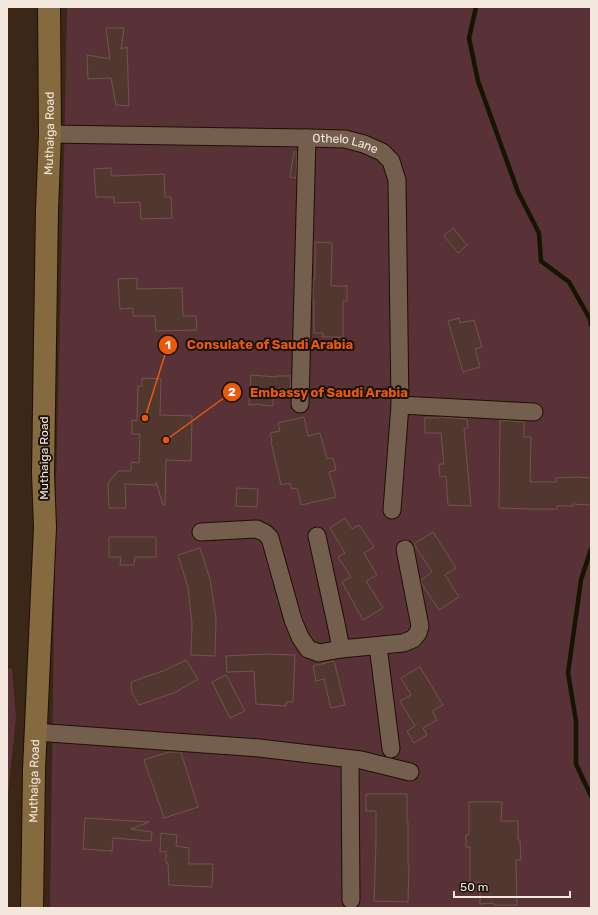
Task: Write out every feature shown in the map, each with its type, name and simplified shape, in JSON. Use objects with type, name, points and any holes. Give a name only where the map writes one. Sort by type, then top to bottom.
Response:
[{"type":"main road","name":"Muthaiga Road","points":[[32,908],[35,732],[45,527],[43,473],[47,210],[50,134],[48,7]]},
{"type":"street","name":"Othelo Lane","points":[[50,134],[345,139],[364,144],[382,152],[391,161],[397,180],[400,406],[392,510]]},
{"type":"street","points":[[300,404],[307,138]]},
{"type":"street","points":[[400,406],[534,412]]},
{"type":"street","points":[[201,532],[257,528],[270,538],[300,637],[308,649],[319,653],[341,649],[403,643],[413,639],[418,633],[420,626],[405,549]]},
{"type":"street","points":[[317,536],[341,649]]},
{"type":"street","points":[[378,646],[391,749]]},
{"type":"street","points":[[35,732],[259,748],[361,760],[410,772]]},
{"type":"street","points":[[350,759],[351,900]]},
{"type":"shaded area","points":[[67,7],[591,7],[591,908],[50,908],[56,481]]},
{"type":"shaded area","points":[[12,668],[16,718],[7,803],[7,669]]},
{"type":"building","points":[[106,28],[124,28],[121,49],[127,47],[129,106],[116,105],[111,78],[88,79],[87,55],[110,59]]},
{"type":"building","points":[[294,152],[297,152],[296,178],[290,177]]},
{"type":"building","points":[[111,168],[111,176],[164,174],[165,197],[171,197],[172,218],[141,219],[140,202],[114,203],[114,197],[96,197],[94,169]]},
{"type":"building","points":[[453,228],[467,245],[458,253],[444,236]]},
{"type":"building","points":[[315,242],[332,243],[331,286],[347,286],[347,301],[343,301],[343,337],[323,337],[323,333],[314,333],[313,279],[315,279]]},
{"type":"building","points":[[137,278],[137,289],[182,288],[183,316],[196,316],[197,330],[156,331],[155,316],[133,316],[133,308],[120,309],[118,279]]},
{"type":"building","points":[[459,318],[460,323],[474,320],[482,347],[475,349],[480,367],[463,372],[448,321]]},
{"type":"building","points":[[251,375],[277,377],[291,376],[290,389],[274,389],[273,406],[261,404],[249,405]]},
{"type":"building","points":[[142,378],[161,379],[160,415],[192,416],[191,461],[166,460],[165,505],[163,505],[156,482],[156,485],[125,484],[126,508],[109,508],[108,483],[118,471],[131,471],[131,462],[139,463],[140,434],[132,434],[132,420],[137,421],[138,386],[142,386]]},
{"type":"building","points":[[304,417],[308,436],[320,433],[327,459],[333,458],[336,470],[329,472],[336,497],[301,505],[297,488],[292,489],[290,483],[281,485],[270,433],[280,431],[278,423]]},
{"type":"building","points":[[440,417],[467,419],[468,428],[464,429],[471,506],[448,505],[446,476],[440,477],[439,464],[444,464],[441,433],[425,433],[425,418]]},
{"type":"building","points":[[500,420],[524,422],[524,437],[531,437],[530,482],[556,482],[556,478],[591,478],[591,505],[573,504],[573,506],[557,506],[557,509],[499,508]]},
{"type":"building","points":[[237,488],[258,489],[257,507],[236,506]]},
{"type":"building","points":[[345,518],[352,529],[359,525],[374,547],[364,553],[377,575],[366,581],[383,608],[363,620],[342,582],[351,577],[338,557],[345,553],[330,528]]},
{"type":"building","points":[[433,532],[456,568],[445,575],[459,597],[439,610],[422,584],[421,580],[432,572],[414,544]]},
{"type":"building","points":[[109,537],[156,537],[156,557],[135,557],[134,565],[120,565],[121,557],[109,557]]},
{"type":"building","points":[[200,548],[210,579],[216,619],[215,656],[191,655],[192,624],[188,588],[178,555]]},
{"type":"building","points":[[265,654],[295,655],[293,702],[286,702],[286,706],[256,704],[254,671],[227,672],[226,656]]},
{"type":"building","points":[[186,660],[198,679],[176,692],[139,705],[132,693],[131,682],[163,671]]},
{"type":"building","points":[[334,661],[345,705],[331,708],[324,679],[316,681],[313,666]]},
{"type":"building","points":[[420,667],[443,705],[432,711],[437,720],[423,728],[427,735],[414,743],[407,731],[415,726],[400,701],[411,695],[401,678]]},
{"type":"building","points":[[226,675],[245,711],[230,718],[212,682]]},
{"type":"building","points":[[169,752],[181,752],[198,807],[164,818],[144,760]]},
{"type":"building","points":[[366,794],[407,794],[409,865],[408,902],[374,901],[376,811],[366,811]]},
{"type":"building","points":[[469,802],[502,802],[501,821],[518,821],[518,840],[520,840],[521,860],[516,860],[517,905],[494,905],[494,903],[480,904],[480,882],[470,882],[470,847],[466,847],[466,835],[469,835]]},
{"type":"building","points":[[85,818],[149,822],[131,829],[152,832],[151,841],[113,838],[112,851],[83,849]]},
{"type":"building","points":[[161,833],[177,835],[176,846],[189,848],[189,864],[213,864],[212,887],[169,885],[166,851],[160,852]]},
{"type":"waterway","points":[[476,7],[469,38],[478,81],[518,192],[539,233],[541,261],[569,282],[590,319],[591,325]]},
{"type":"waterway","points":[[591,549],[581,580],[568,673],[576,721],[576,764],[591,796]]},
{"type":"place","name":"Consulate of Saudi Arabia","points":[[145,418]]},
{"type":"place","name":"Embassy of Saudi Arabia","points":[[166,440]]}]
